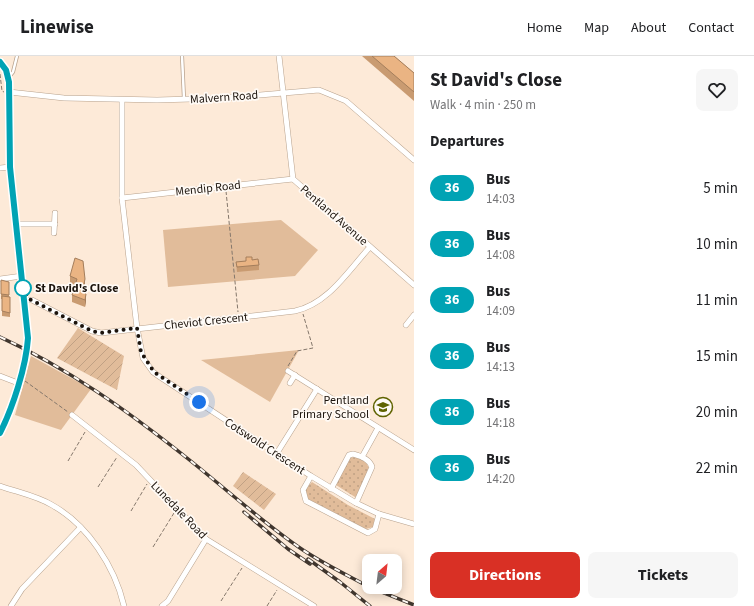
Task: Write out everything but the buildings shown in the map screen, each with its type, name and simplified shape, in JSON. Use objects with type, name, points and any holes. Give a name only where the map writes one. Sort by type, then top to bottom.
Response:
[{"type":"street","name":"Pentland Avenue","points":[[279,56],[293,178],[414,285]]},
{"type":"street","points":[[0,62],[8,78],[10,167],[25,300],[27,346],[19,380],[7,418],[0,433]]},
{"type":"street","name":"Malvern Road","points":[[9,92],[64,98],[184,100],[312,89],[338,96],[346,101],[414,160]]},
{"type":"street","name":"Cotswold Crescent","points":[[122,100],[122,198],[137,328],[141,352],[154,372],[311,476],[356,503],[379,514],[414,524]]},
{"type":"street","points":[[0,168],[10,167]]},
{"type":"street","name":"Mendip Road","points":[[122,198],[293,178]]},
{"type":"street","points":[[54,233],[55,213]]},
{"type":"street","points":[[16,224],[55,224]]},
{"type":"street","name":"Cheviot Crescent","points":[[25,300],[32,300],[92,331],[101,333],[302,310],[322,300],[370,247]]},
{"type":"street","points":[[0,279],[22,276]]},
{"type":"street","points":[[406,325],[414,315]]},
{"type":"street","points":[[288,371],[414,450]]},
{"type":"street","points":[[290,383],[295,375]]},
{"type":"street","points":[[0,376],[19,380]]},
{"type":"street","points":[[277,453],[317,389]]},
{"type":"street","name":"Lunedale Road","points":[[72,416],[136,465],[206,539],[314,606]]},
{"type":"street","points":[[362,457],[378,428]]},
{"type":"street","points":[[331,488],[349,455],[353,454],[362,457],[370,462],[372,468],[356,503]]},
{"type":"street","points":[[311,476],[303,490],[306,500],[368,533],[375,529],[379,514]]},
{"type":"street","points":[[0,486],[52,505],[80,528],[94,544],[106,563],[115,581],[124,606]]},
{"type":"street","points":[[11,606],[22,589],[80,528]]},
{"type":"street","points":[[162,606],[168,601],[206,539]]},
{"type":"lane","points":[[8,78],[13,72],[17,56]]},
{"type":"lane","points":[[182,56],[184,100]]},
{"type":"path","points":[[0,74],[2,91],[9,92]]},
{"type":"path","points":[[225,186],[238,318]]},
{"type":"path","points":[[288,371],[287,368],[297,351],[313,348],[302,310]]},
{"type":"path","points":[[19,380],[72,416]]},
{"type":"path","points":[[68,461],[86,430]]},
{"type":"path","points":[[98,487],[118,455]]},
{"type":"path","points":[[131,511],[148,482]]},
{"type":"path","points":[[153,546],[175,510]]},
{"type":"path","points":[[221,601],[243,565]]},
{"type":"path","points":[[267,606],[279,587]]},
{"type":"shaded area","points":[[281,220],[318,250],[295,276],[168,287],[163,230]]},
{"type":"shaded area","points":[[78,328],[124,356],[117,390],[57,358]]},
{"type":"shaded area","points":[[299,350],[270,402],[201,360]]},
{"type":"shaded area","points":[[31,356],[91,389],[61,430],[15,415]]},
{"type":"shaded area","points":[[355,457],[366,462],[369,468],[357,496],[355,497],[336,485],[349,458]]},
{"type":"shaded area","points":[[243,472],[276,494],[264,510],[233,486]]},
{"type":"shaded area","points":[[312,482],[348,505],[375,519],[373,527],[366,529],[306,498],[305,489]]},
{"type":"railway","points":[[0,337],[50,363],[97,392],[165,441],[259,517],[303,550],[362,583]]},
{"type":"railway","points":[[244,512],[288,549],[310,564]]},
{"type":"railway","points":[[308,559],[370,606]]},
{"type":"railway","points":[[386,594],[414,605]]},
{"type":"bus line","name":"36","points":[[0,62],[6,70],[9,82],[10,167],[28,338],[27,350],[18,383],[7,418],[0,433]]},
{"type":"place","name":"St David's Close","points":[[23,288]]},
{"type":"place","name":"Pentland Primary School","points":[[383,407]]},
{"type":"route","points":[[23,288],[29,299],[92,331],[101,333],[137,328],[141,352],[148,365],[160,377],[199,402]]}]
